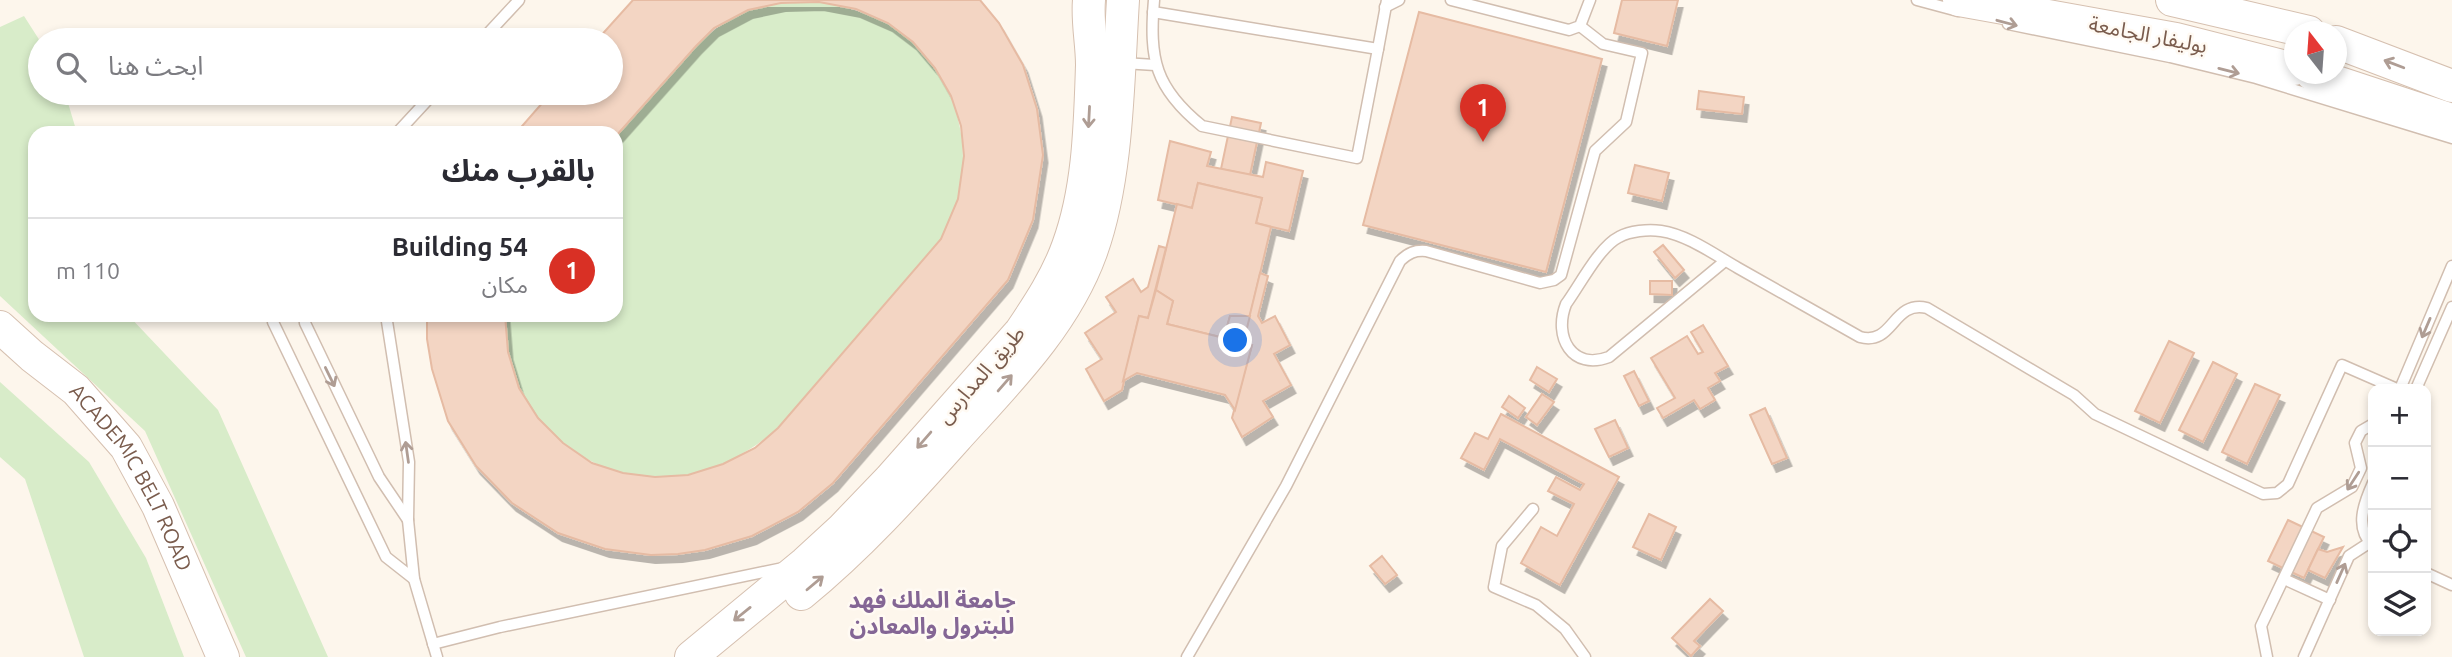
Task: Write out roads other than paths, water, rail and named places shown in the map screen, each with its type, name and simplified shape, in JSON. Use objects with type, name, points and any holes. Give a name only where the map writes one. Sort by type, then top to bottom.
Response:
[{"type":"street","name":"طريق المدارس","points":[[691,657],[805,563],[890,479],[1021,331],[1049,286],[1068,247],[1084,188],[1106,62],[1088,18],[1089,0]]},
{"type":"street","points":[[724,657],[865,538],[1006,383],[1062,312],[1079,282],[1103,213],[1109,181],[1106,62],[1123,0]]},
{"type":"street","name":"بوليفار الجامعة","points":[[2172,0],[2284,26]]},
{"type":"street","name":"بوليفار الجامعة","points":[[1964,7],[2176,39],[2284,66]]},
{"type":"street","points":[[2347,46],[2452,86]]},
{"type":"street","points":[[2342,84],[2452,120]]},
{"type":"street","name":"ACADEMIC BELT ROAD","points":[[0,327],[76,390],[126,447],[169,530],[223,657]]},
{"type":"street","name":"ACADEMIC BELT ROAD","points":[[0,342],[34,368],[74,407],[103,439],[127,472],[148,513],[207,657]]},
{"type":"lane","points":[[493,28],[519,0]]},
{"type":"lane","points":[[1378,49],[1153,6],[1155,65],[1162,83],[1189,116],[1202,126],[1357,158],[1378,49],[1386,3],[1399,0]]},
{"type":"lane","points":[[1451,0],[1569,30],[1580,26],[1590,0]]},
{"type":"lane","points":[[1917,0],[1964,7]]},
{"type":"lane","points":[[1997,21],[2256,78],[2452,138]]},
{"type":"lane","points":[[1187,657],[1286,486],[1400,261],[1418,250],[1540,283],[1554,280],[1561,275],[1595,151],[1626,122],[1642,53],[1603,44],[1580,26]]},
{"type":"lane","points":[[1106,62],[1155,65]]},
{"type":"lane","points":[[403,126],[423,105]]},
{"type":"lane","points":[[1725,261],[1609,356],[1597,361],[1587,361],[1573,353],[1566,343],[1561,323],[1566,304],[1604,248],[1615,238],[1642,231],[1661,231],[1682,238],[1725,261],[1860,337],[1867,339],[1881,335],[1905,310],[1920,307],[1927,309],[2074,395],[2095,414],[2263,494],[2277,493],[2288,484],[2342,365],[2387,384]]},
{"type":"lane","points":[[2401,384],[2452,266]]},
{"type":"lane","points":[[2418,384],[2452,307]]},
{"type":"lane","points":[[274,322],[386,557],[414,579]]},
{"type":"lane","points":[[305,322],[379,477],[408,520]]},
{"type":"lane","points":[[387,322],[409,462],[408,520],[414,579],[437,657]]},
{"type":"lane","points":[[2267,657],[2261,626],[2317,508],[2352,487],[2361,468],[2355,443],[2361,430],[2368,426]]},
{"type":"lane","points":[[2368,496],[2362,512],[2364,533],[2368,539]]},
{"type":"lane","points":[[1533,509],[1502,546],[1494,587],[1536,605],[1565,629],[1585,657]]},
{"type":"lane","points":[[2304,657],[2349,556],[2368,546]]},
{"type":"lane","points":[[433,644],[500,627],[805,563]]},
{"type":"lane","points":[[2431,575],[2452,585]]},
{"type":"lane","points":[[2284,579],[2330,600]]},
{"type":"place","name":"Building 54","points":[[1483,142]]},
{"type":"district","name":"جامعة الملك فهد للبترول والمعادن","points":[[932,613]]}]
